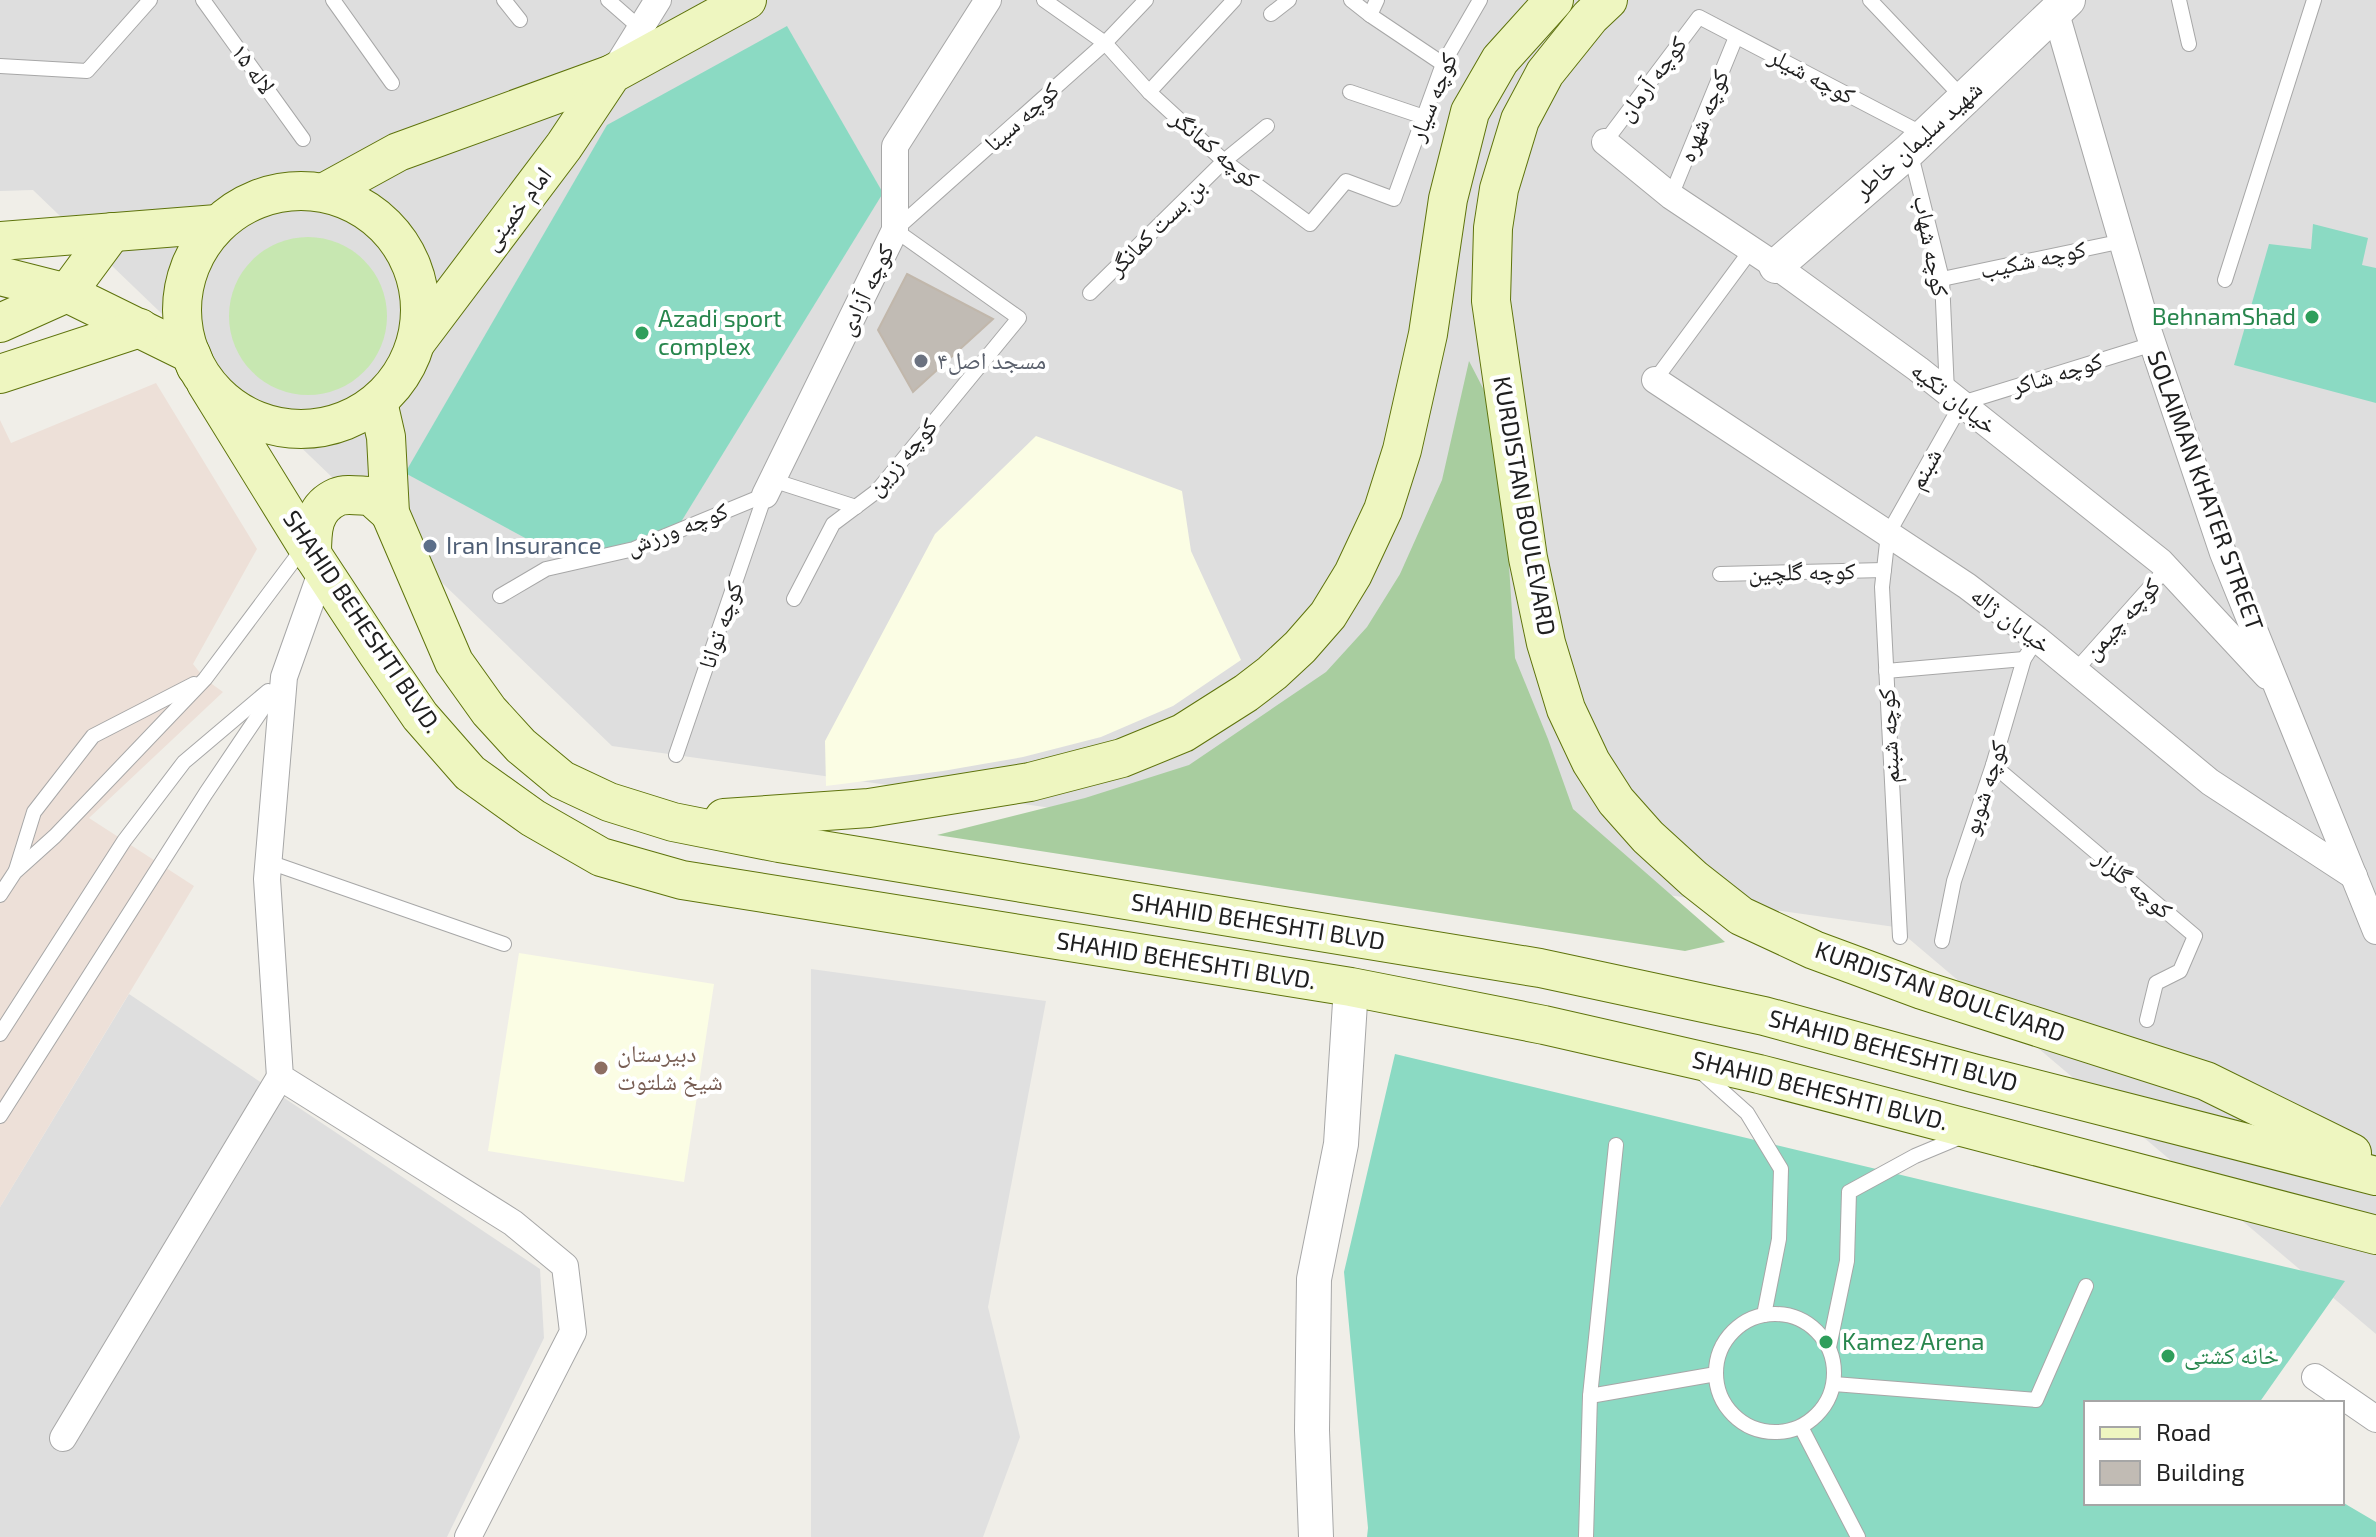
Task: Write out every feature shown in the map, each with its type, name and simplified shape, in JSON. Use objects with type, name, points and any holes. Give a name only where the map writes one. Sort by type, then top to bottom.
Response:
[{"type":"main road","points":[[325,192],[398,152],[612,74],[745,0]]},
{"type":"main road","points":[[673,822],[869,808],[1030,782],[1122,758],[1183,733],[1246,693],[1282,664],[1328,615],[1353,574],[1383,510],[1402,450],[1428,334],[1448,199],[1470,112],[1500,60],[1554,0]]},
{"type":"main road","name":"KURDISTAN BOULEVARD","points":[[1608,0],[1590,17],[1545,73],[1520,120],[1499,189],[1493,228],[1491,301],[1528,558],[1546,643],[1566,709],[1591,762],[1616,801],[1648,837],[1741,916],[1814,950],[1922,990],[2206,1081],[2376,1165]]},
{"type":"main road","name":"امام خمینی","points":[[417,341],[564,146],[612,74]]},
{"type":"main road","points":[[0,276],[67,293],[140,328],[191,354],[201,376],[234,409],[269,426],[307,430],[345,422],[378,402],[402,375],[417,341],[421,302],[412,264],[391,231],[361,206],[325,192],[286,190],[249,202],[217,224],[194,256],[183,293],[184,332],[201,376]]},
{"type":"main road","points":[[0,241],[217,224]]},
{"type":"main road","points":[[0,323],[67,293],[112,232]]},
{"type":"main road","points":[[0,374],[140,328]]},
{"type":"main road","name":"SHAHID BEHESHTI BLVD.","points":[[201,376],[314,557],[420,716],[470,773],[533,818],[601,857],[682,880],[1351,987],[1531,1023],[1684,1057],[2376,1235]]},
{"type":"main road","name":"SHAHID BEHESHTI BLVD","points":[[378,402],[386,437],[390,513],[454,662],[499,723],[521,746],[562,780],[609,802],[673,822],[963,874],[1540,968],[1764,1016],[2376,1176]]},
{"type":"main road","points":[[314,557],[312,527],[322,509],[338,496],[371,496],[390,513]]},
{"type":"street","points":[[612,74],[658,0]]},
{"type":"street","name":"کوچه آزادی","points":[[768,487],[895,230],[895,146],[988,0]]},
{"type":"street","name":"شهید سلیمان خاطر","points":[[1764,258],[1918,143],[1964,100],[2056,3]]},
{"type":"street","name":"SOLAIMAN KHATER STREET","points":[[2056,3],[2153,344],[2223,553],[2376,931]]},
{"type":"street","name":"خیابان تکیه","points":[[1605,142],[1671,196],[1764,258],[1954,398],[2167,568],[2277,687]]},
{"type":"street","name":"خیابان ژاله","points":[[1655,380],[1967,586],[2031,649],[2076,670],[2210,782],[2354,876]]},
{"type":"street","points":[[63,1438],[280,1077],[267,879],[284,677],[314,557]]},
{"type":"street","points":[[1316,1537],[1312,1430],[1314,1279],[1341,1144],[1351,987]]},
{"type":"street","points":[[280,1077],[513,1223],[565,1266],[573,1332],[468,1537]]},
{"type":"street","points":[[2315,1377],[2376,1419]]},
{"type":"lane","points":[[0,66],[87,71],[150,0]]},
{"type":"lane","name":"لاله ۱۵","points":[[203,0],[303,139]]},
{"type":"lane","points":[[333,0],[392,83]]},
{"type":"lane","points":[[504,0],[520,20]]},
{"type":"lane","points":[[608,0],[640,28]]},
{"type":"lane","name":"کوچه کمانگر","points":[[1044,0],[1105,43],[1149,92],[1224,161],[1310,224],[1346,181],[1394,199]]},
{"type":"lane","name":"کوچه سینا","points":[[895,230],[1105,43],[1146,0]]},
{"type":"lane","points":[[1149,92],[1234,0]]},
{"type":"lane","points":[[1271,14],[1289,0]]},
{"type":"lane","points":[[1351,0],[1443,64]]},
{"type":"lane","points":[[1370,15],[1377,0]]},
{"type":"lane","name":"کوچه سیار","points":[[1394,199],[1443,64],[1480,0]]},
{"type":"lane","points":[[1870,0],[1964,100]]},
{"type":"lane","points":[[2179,0],[2189,44]]},
{"type":"lane","points":[[2225,280],[2314,0]]},
{"type":"lane","name":"کوچه شیلر","points":[[1699,17],[1918,143]]},
{"type":"lane","name":"کوچه آرمان","points":[[1605,142],[1699,17]]},
{"type":"lane","name":"کوچه شهره","points":[[1671,196],[1736,37]]},
{"type":"lane","points":[[1350,92],[1424,117]]},
{"type":"lane","name":"بن بست کمانگر","points":[[1090,293],[1224,161],[1267,126]]},
{"type":"lane","name":"کوچه شهاب","points":[[1918,143],[1942,279],[1954,398]]},
{"type":"lane","name":"کوچه زرین","points":[[794,599],[833,524],[877,491],[1019,318],[895,230]]},
{"type":"lane","name":"کوچه شکیب","points":[[1942,279],[2123,241]]},
{"type":"lane","points":[[1655,380],[1764,258]]},
{"type":"lane","name":"کوچه شاکر","points":[[1954,398],[2153,344]]},
{"type":"lane","name":"شبنم","points":[[1888,534],[1954,398]]},
{"type":"lane","points":[[768,487],[856,507]]},
{"type":"lane","name":"کوچه ورزش","points":[[500,596],[546,569],[634,549],[768,487]]},
{"type":"lane","name":"کوچه توانا","points":[[676,755],[768,487]]},
{"type":"lane","name":"کوچه شبنم","points":[[1888,534],[1882,587],[1900,937]]},
{"type":"lane","points":[[0,895],[15,872],[55,836],[205,679],[314,557]]},
{"type":"lane","name":"کوچه چیمن","points":[[2076,670],[2167,568]]},
{"type":"lane","name":"کوچه گلچین","points":[[1720,574],[1884,570]]},
{"type":"lane","points":[[1886,671],[2031,649]]},
{"type":"lane","name":"کوچه شوبو","points":[[1942,941],[1954,881],[2031,649]]},
{"type":"lane","points":[[0,1034],[124,841],[184,762],[284,677]]},
{"type":"lane","points":[[0,1116],[206,793],[284,677]]},
{"type":"lane","points":[[15,872],[34,812],[93,736],[205,679]]},
{"type":"lane","name":"کوچه گلزار","points":[[1993,765],[2195,936],[2180,971],[2156,983],[2147,1020]]},
{"type":"lane","points":[[269,862],[504,944]]},
{"type":"lane","points":[[1684,1057],[1747,1113],[1781,1169],[1779,1239],[1764,1315]]},
{"type":"lane","points":[[1829,1347],[1847,1261],[1849,1192],[1915,1156],[1976,1131]]},
{"type":"lane","points":[[1586,1537],[1590,1396],[1616,1145]]},
{"type":"lane","points":[[1834,1384],[2036,1400],[2086,1286]]},
{"type":"lane","points":[[1784,1314],[1803,1320],[1818,1331],[1829,1347],[1834,1365],[1834,1384],[1828,1402],[1817,1417],[1801,1427],[1783,1433],[1764,1432],[1746,1426],[1730,1412],[1720,1395],[1716,1374],[1719,1354],[1729,1336],[1744,1322],[1764,1315],[1784,1314]]},
{"type":"lane","points":[[1590,1396],[1716,1374]]},
{"type":"lane","points":[[1801,1427],[1858,1537]]},
{"type":"shaded area","points":[[0,0],[2376,0],[2376,1334],[1895,927],[612,746],[33,190],[0,191]]},
{"type":"shaded area","points":[[156,383],[257,549],[193,664],[205,679],[223,692],[89,818],[194,886],[0,1207],[0,420],[11,443]]},
{"type":"shaded area","points":[[1036,436],[1182,491],[1191,551],[1241,660],[1173,706],[1101,737],[1023,757],[826,786],[825,741],[935,534]]},
{"type":"shaded area","name":"دبیرستان شیخ شلتوت","points":[[519,953],[714,984],[684,1182],[488,1151]]},
{"type":"shaded area","points":[[811,969],[1046,1001],[988,1307],[1020,1437],[983,1537],[811,1537]]},
{"type":"shaded area","points":[[129,994],[540,1269],[544,1338],[447,1537],[0,1537],[0,1207]]},
{"type":"green space","name":"Azadi sport complex","points":[[787,26],[883,193],[673,535],[579,567],[405,473],[607,125]]},
{"type":"green space","name":"BehnamShad","points":[[2313,224],[2368,238],[2362,265],[2376,268],[2376,403],[2234,365],[2269,244],[2311,249]]},
{"type":"green space","points":[[308,237],[338,243],[364,260],[381,286],[387,316],[381,346],[364,372],[338,389],[308,395],[278,389],[252,372],[235,346],[229,316],[235,286],[252,260],[278,243]]},
{"type":"green space","points":[[1469,361],[1486,394],[1508,550],[1515,658],[1573,809],[1725,942],[1685,951],[937,835],[1085,798],[1189,765],[1326,672],[1367,627],[1400,574],[1442,480]]},
{"type":"green space","name":"Kamez Arena","points":[[1395,1054],[2345,1281],[2260,1401],[2084,1401],[2084,1505],[2344,1503],[2376,1522],[2376,1537],[1367,1537],[1344,1272]]},
{"type":"building","name":"مسجد اصل۴","points":[[907,274],[993,319],[913,392],[878,330]]},
{"type":"place","name":"BehnamShad","points":[[2312,317]]},
{"type":"place","name":"Azadi sport complex","points":[[642,333]]},
{"type":"place","name":"مسجد اصل۴","points":[[921,361]]},
{"type":"place","name":"Iran Insurance","points":[[430,546]]},
{"type":"place","name":"دبیرستان شیخ شلتوت","points":[[601,1068]]},
{"type":"place","name":"Kamez Arena","points":[[1826,1342]]},
{"type":"place","name":"خانه کشتی","points":[[2168,1356]]}]
